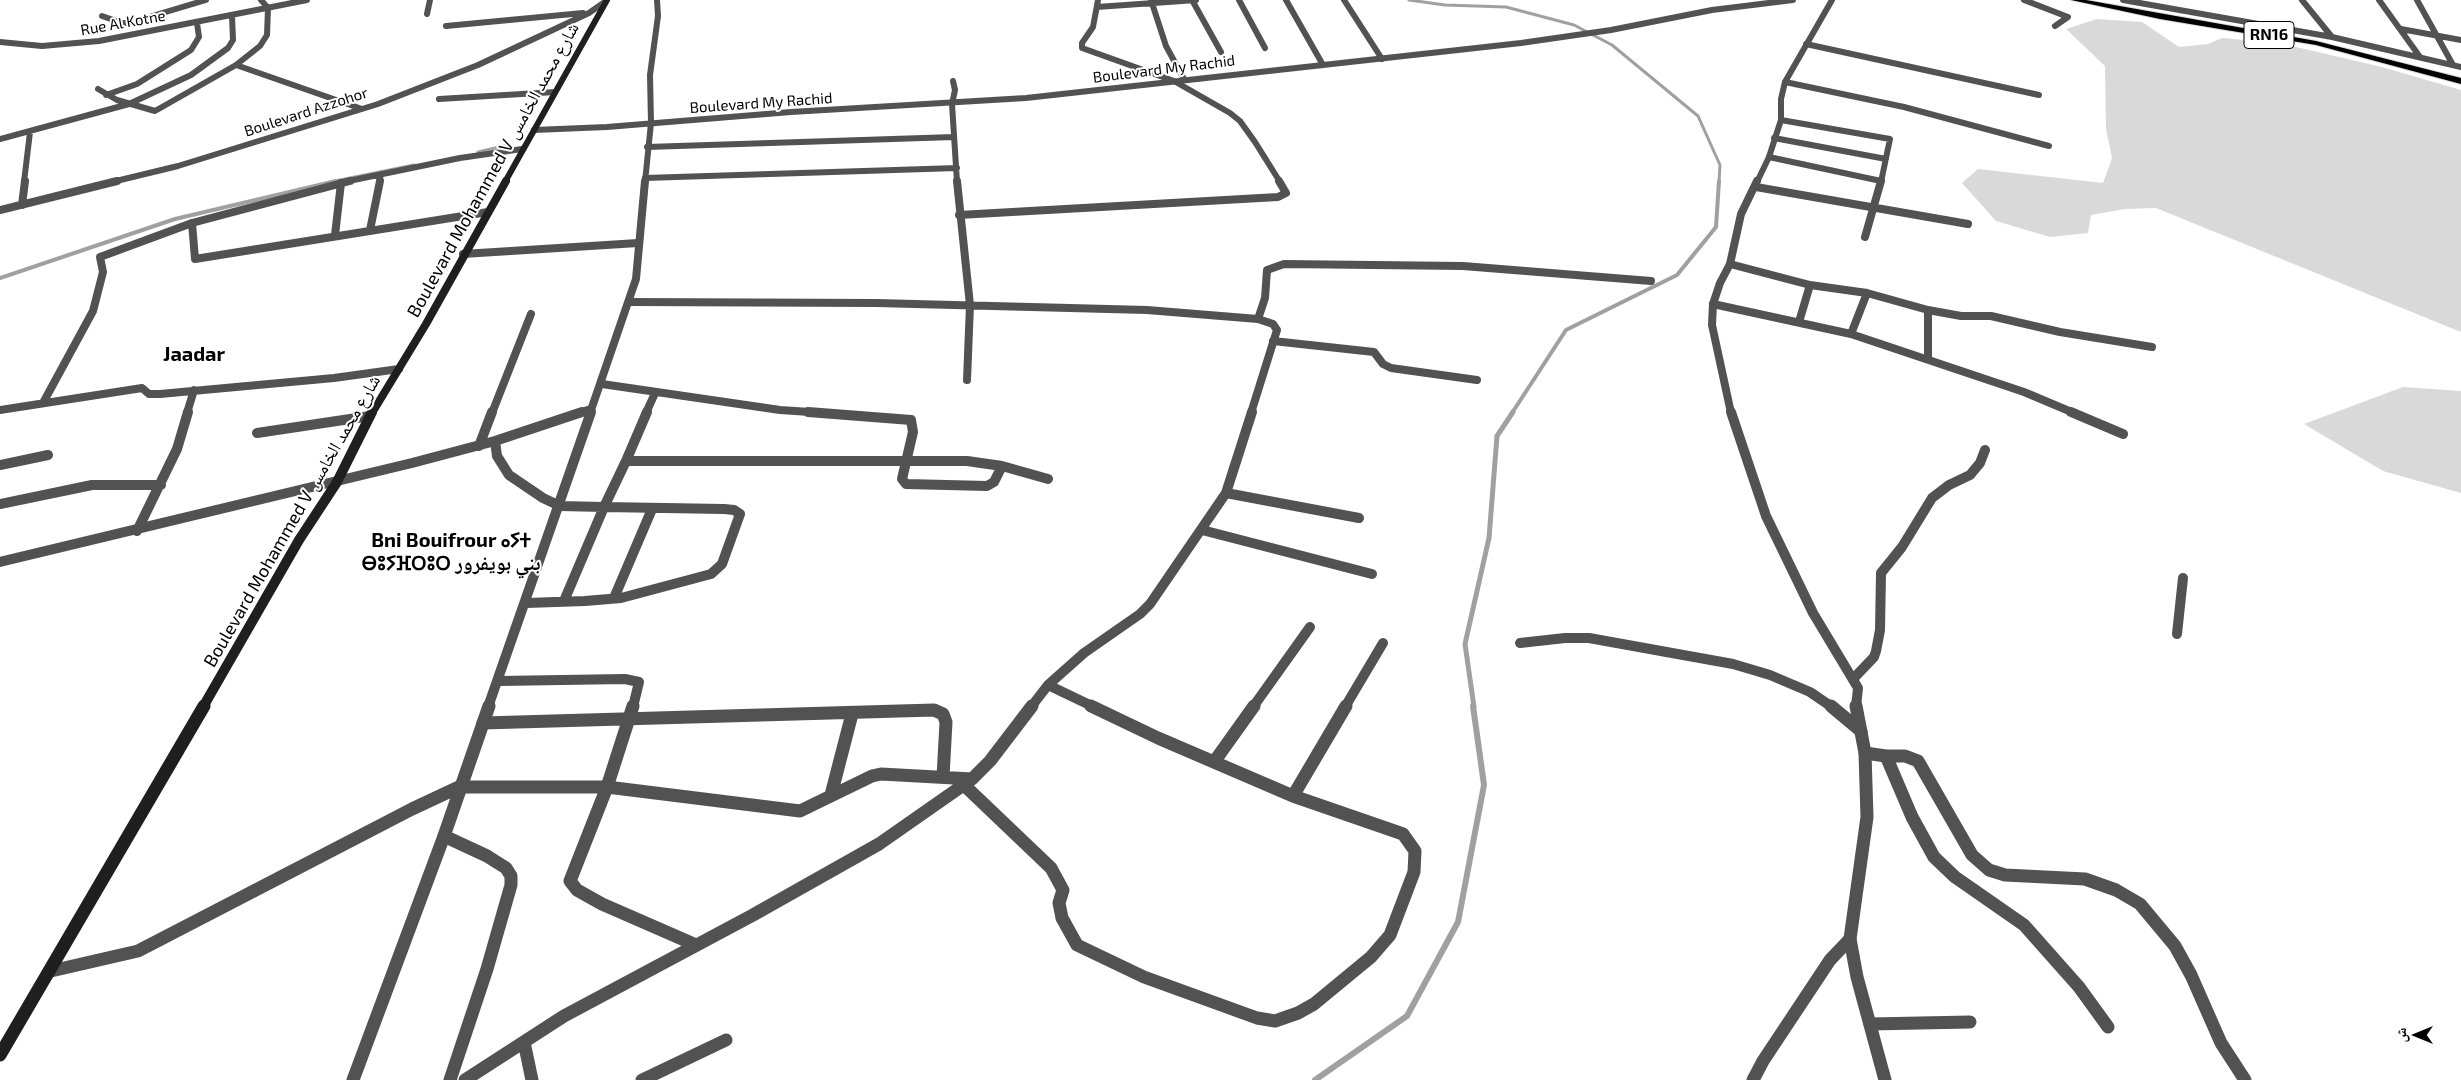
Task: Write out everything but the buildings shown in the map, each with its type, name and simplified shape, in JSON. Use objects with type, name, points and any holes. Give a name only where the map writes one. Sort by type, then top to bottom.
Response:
[{"type":"highway","name":"RN16","points":[[2076,0],[2160,17],[2316,43],[2399,63],[2461,81]]},
{"type":"highway","name":"RN16","points":[[2094,0],[2328,41],[2461,75]]},
{"type":"main road","name":"Boulevard Mohammed V شارع محمد الخامس","points":[[1,1051],[51,971],[294,548],[337,482],[370,416],[426,324],[463,254],[607,1]]},
{"type":"street","points":[[102,16],[122,23],[129,23],[206,0]]},
{"type":"street","points":[[98,89],[106,95],[129,104],[156,110],[236,65],[251,55],[264,42],[268,8],[261,0]]},
{"type":"street","name":"Rue Al Kotne","points":[[0,42],[28,46],[62,46],[99,41],[307,0]]},
{"type":"street","points":[[427,14],[430,0]]},
{"type":"street","points":[[353,1080],[444,836],[459,787],[560,506],[636,279],[647,147],[651,124],[650,75],[658,16],[657,0]]},
{"type":"street","points":[[959,215],[1285,195],[1286,193],[1270,164],[1240,121],[1221,107],[1174,81],[1082,48],[1082,43],[1093,27],[1098,3],[1194,0],[1221,52]]},
{"type":"street","points":[[1239,0],[1265,48]]},
{"type":"street","points":[[1286,0],[1323,65]]},
{"type":"street","points":[[1344,0],[1382,59]]},
{"type":"street","name":"Boulevard My Rachid","points":[[534,130],[651,124],[791,112],[952,104],[1026,98],[1184,79],[1382,59],[1581,34],[1712,10],[1793,0]]},
{"type":"street","points":[[1832,0],[1785,82],[1781,99],[1781,120],[1769,157],[1756,187],[1741,214],[1730,264],[1720,283],[1713,304],[1712,325],[1720,373],[1731,414],[1766,516],[1813,613],[1856,683],[1856,706],[1865,753],[1867,817],[1850,939],[1857,976],[1885,1080]]},
{"type":"street","points":[[2024,0],[2068,17],[2068,19],[2055,26]]},
{"type":"street","points":[[2123,0],[2332,37],[2461,67]]},
{"type":"street","points":[[2302,0],[2332,37]]},
{"type":"street","points":[[2379,0],[2420,57]]},
{"type":"street","points":[[2416,0],[2439,36],[2453,65]]},
{"type":"street","name":"Boulevard Azzohor","points":[[0,210],[178,166],[362,109],[478,65],[589,13],[607,1]]},
{"type":"street","points":[[1152,2],[1166,46],[1184,79]]},
{"type":"street","points":[[446,26],[589,13]]},
{"type":"street","points":[[0,139],[129,104],[191,74],[221,55],[233,40],[232,16]]},
{"type":"street","points":[[106,95],[138,84],[191,50],[200,37],[196,23]]},
{"type":"street","points":[[2401,29],[2461,40]]},
{"type":"street","points":[[1806,44],[2039,95]]},
{"type":"street","points":[[236,65],[362,109]]},
{"type":"street","points":[[953,81],[955,90],[952,104],[959,215],[970,305],[967,380]]},
{"type":"street","points":[[1785,82],[1904,107],[2049,146]]},
{"type":"street","points":[[439,99],[555,92]]},
{"type":"street","points":[[1781,120],[1889,138],[1881,181],[1865,237]]},
{"type":"street","points":[[22,205],[30,132]]},
{"type":"street","points":[[647,147],[954,137]]},
{"type":"street","points":[[1774,138],[1886,159]]},
{"type":"street","points":[[43,403],[93,311],[100,290],[102,272],[100,256],[192,222],[341,183],[380,174],[522,149]]},
{"type":"street","points":[[1769,157],[1881,181]]},
{"type":"street","points":[[645,178],[957,168]]},
{"type":"street","points":[[370,230],[380,174]]},
{"type":"street","points":[[335,235],[341,183]]},
{"type":"street","points":[[1756,187],[1874,206],[1968,224]]},
{"type":"street","points":[[192,222],[195,238],[195,260],[335,235],[488,212]]},
{"type":"street","points":[[463,254],[638,243]]},
{"type":"street","points":[[1258,319],[1265,298],[1267,270],[1284,264],[1463,266],[1651,281]]},
{"type":"street","points":[[1730,264],[1810,285],[1867,293],[1928,310],[1954,315],[1991,316],[2052,330],[2152,347]]},
{"type":"street","points":[[1798,322],[1810,285]]},
{"type":"street","points":[[1850,334],[1867,293]]},
{"type":"street","points":[[465,1080],[564,1016],[879,844],[968,782],[990,761],[1048,685],[1084,653],[1140,614],[1158,594],[1202,530],[1226,493],[1252,417],[1277,330],[1276,326],[1258,319],[1146,310],[867,302],[772,304],[629,302]]},
{"type":"street","points":[[1713,304],[1850,334],[2024,392],[2123,434]]},
{"type":"street","points":[[1928,310],[1928,359]]},
{"type":"street","points":[[479,446],[531,314]]},
{"type":"street","points":[[1273,341],[1374,352],[1383,364],[1391,368],[1477,380]]},
{"type":"street","points":[[0,410],[142,388],[146,392],[154,394],[334,378],[399,369]]},
{"type":"street","points":[[602,384],[780,410],[909,420],[914,425],[902,479],[906,484],[987,486],[994,482],[1002,466]]},
{"type":"street","points":[[137,531],[177,449],[194,390]]},
{"type":"street","points":[[564,601],[655,393]]},
{"type":"street","points":[[0,562],[137,531],[495,442],[592,409]]},
{"type":"street","points":[[257,433],[370,416]]},
{"type":"street","points":[[495,442],[497,456],[509,475],[542,498],[560,506],[652,509],[724,508],[734,510],[740,514],[722,564],[710,574],[650,591],[614,598],[526,603]]},
{"type":"street","points":[[1856,683],[1876,651],[1880,630],[1881,573],[1902,548],[1932,498],[1949,485],[1970,475],[1980,464],[1985,450]]},
{"type":"street","points":[[0,465],[48,455]]},
{"type":"street","points":[[626,461],[967,461],[1002,466],[1048,479]]},
{"type":"street","points":[[0,504],[92,485],[161,485]]},
{"type":"street","points":[[1226,493],[1358,518]]},
{"type":"street","points":[[614,598],[652,509]]},
{"type":"street","points":[[1202,530],[1372,574]]},
{"type":"street","points":[[2177,634],[2183,578]]},
{"type":"street","points":[[1214,762],[1310,627]]},
{"type":"street","points":[[1520,643],[1564,638],[1589,638],[1733,664],[1770,675],[1810,692],[1837,710],[1862,732]]},
{"type":"street","points":[[1293,796],[1383,643]]},
{"type":"street","points":[[498,681],[633,680],[639,684],[607,787],[572,872],[570,878],[571,885],[602,904],[696,945]]},
{"type":"street","points":[[51,971],[138,951],[412,809],[459,787],[607,787],[800,811],[810,808],[831,795],[866,778],[880,774],[943,777],[968,782],[1051,868],[1063,890],[1059,903],[1062,918],[1078,945],[1144,976],[1269,1021],[1298,1013],[1314,1004],[1371,957],[1390,935],[1414,872],[1414,851],[1403,834],[1293,796],[1214,762],[1048,685]]},
{"type":"street","points":[[483,723],[852,714],[934,710],[943,714],[946,722],[943,777]]},
{"type":"street","points":[[831,795],[852,714]]},
{"type":"street","points":[[1865,753],[1886,756],[1901,755],[1918,761],[1972,855],[1988,870],[2005,875],[2085,879],[2116,890],[2140,904],[2175,946],[2191,975],[2221,1043],[2245,1080]]},
{"type":"street","points":[[1886,756],[1912,817],[1934,857],[1955,878],[1994,902],[2024,926],[2068,974],[2108,1027]]},
{"type":"street","points":[[444,836],[487,856],[506,868],[511,876],[511,885],[487,969],[450,1080]]},
{"type":"street","points":[[1753,1080],[1763,1061],[1830,960],[1850,939]]},
{"type":"street","points":[[1870,1024],[1970,1022]]},
{"type":"street","points":[[642,1080],[726,1040]]},
{"type":"street","points":[[524,1042],[532,1080]]},
{"type":"shaded area","points":[[2097,19],[2142,22],[2179,47],[2208,44],[2222,38],[2279,43],[2382,67],[2461,90],[2461,332],[2156,208],[2125,209],[2091,215],[2088,233],[2050,237],[1996,221],[1962,183],[1978,169],[2103,183],[2112,158],[2106,129],[2105,66],[2066,29]]},
{"type":"shaded area","points":[[2403,387],[2461,391],[2461,493],[2383,471],[2304,424]]},
{"type":"waterway","points":[[1409,0],[1445,5],[1506,7],[1574,25],[1612,45],[1698,116],[1720,165],[1719,182]]},
{"type":"waterway","points":[[478,152],[508,145]]},
{"type":"waterway","points":[[330,182],[414,165]]},
{"type":"waterway","points":[[0,278],[175,219],[336,181]]},
{"type":"waterway","points":[[1512,413],[1566,330],[1677,275],[1716,227],[1719,181]]},
{"type":"waterway","points":[[1474,707],[1465,644],[1489,538],[1497,436],[1513,412]]},
{"type":"waterway","points":[[1315,1080],[1407,1016],[1458,922],[1484,785],[1473,706]]},
{"type":"district","name":"Jaadar","points":[[194,354]]},
{"type":"district","name":"Bni Bouifrour ⴰⵢⵜ ⴱⵓⵢⴼⵔⵓⵔ بني بويفرور","points":[[451,552]]}]
